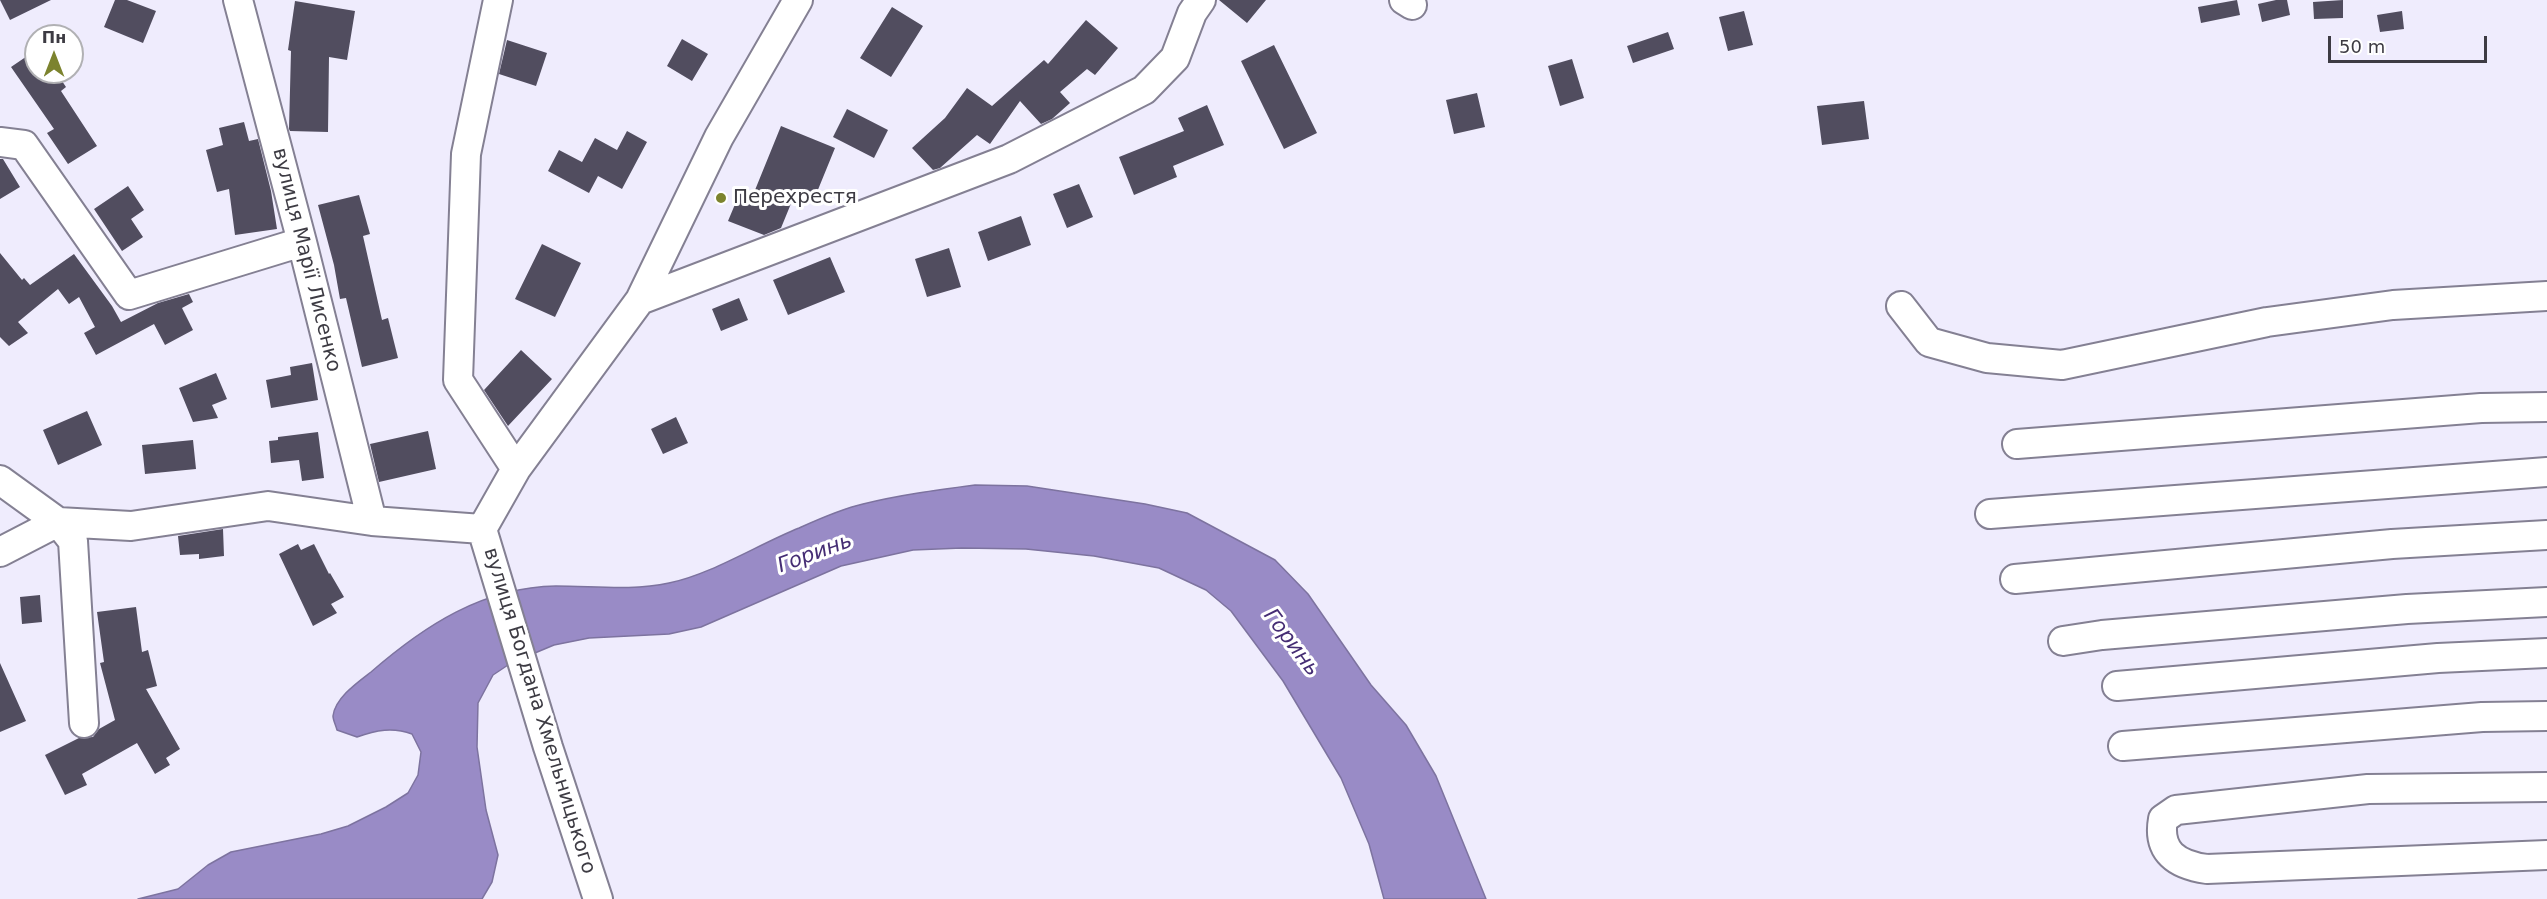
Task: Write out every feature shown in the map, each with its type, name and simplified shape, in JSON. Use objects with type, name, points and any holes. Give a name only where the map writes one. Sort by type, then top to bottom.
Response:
[{"type":"street","name":"вулиця Марії Лисенко","points":[[238,0],[372,521]]},
{"type":"street","points":[[498,0],[466,154],[458,380],[516,469]]},
{"type":"street","name":"вулиця Богдана Хмельницького","points":[[598,899],[548,747],[482,529],[516,469],[640,300],[719,137],[798,0]]},
{"type":"street","points":[[640,300],[1009,159],[1144,90],[1175,58],[1191,13],[1200,0]]},
{"type":"street","points":[[0,142],[24,145],[129,295],[302,242]]},
{"type":"street","points":[[1901,306],[1929,342],[1987,358],[2062,365],[2267,322],[2392,305],[2547,296]]},
{"type":"street","points":[[2017,444],[2481,408],[2547,407]]},
{"type":"street","points":[[1990,514],[2547,472]]},
{"type":"street","points":[[0,480],[58,522],[73,541],[84,723]]},
{"type":"street","points":[[0,552],[58,522],[131,526],[268,506],[372,521],[482,529]]},
{"type":"street","points":[[2015,579],[2392,544],[2547,536]]},
{"type":"street","points":[[2063,641],[2102,635],[2395,610],[2547,602]]},
{"type":"street","points":[[2117,686],[2438,658],[2547,653]]},
{"type":"street","points":[[2123,746],[2482,717],[2547,716]]},
{"type":"street","points":[[2547,787],[2368,789],[2176,810],[2163,819],[2161,833],[2165,848],[2189,867],[2207,869],[2547,855]]},
{"type":"water","name":"Горинь","points":[[975,485],[1027,486],[1145,504],[1187,513],[1275,560],[1308,594],[1371,685],[1406,725],[1436,776],[1486,899],[1384,899],[1369,844],[1341,778],[1283,681],[1231,611],[1206,590],[1159,568],[1094,556],[1026,549],[962,548],[913,550],[841,566],[701,627],[669,634],[589,638],[554,645],[511,663],[493,675],[478,703],[477,747],[486,810],[498,855],[492,882],[482,899],[138,899],[178,889],[208,865],[231,852],[321,834],[348,826],[408,793],[418,775],[421,752],[412,734],[385,730],[357,737],[337,730],[333,718],[335,709],[348,691],[391,655],[456,612],[504,593],[529,588],[627,587],[669,583],[701,573],[847,509],[904,495]]},
{"type":"building","points":[[0,0],[51,0],[10,20]]},
{"type":"building","points":[[115,0],[127,0],[156,11],[143,43],[104,27]]},
{"type":"building","points":[[1219,0],[1266,0],[1247,23]]},
{"type":"building","points":[[2237,0],[2240,15],[2201,23],[2198,7]]},
{"type":"building","points":[[2287,0],[2290,15],[2262,22],[2258,4]]},
{"type":"building","points":[[2343,0],[2343,18],[2314,19],[2313,2]]},
{"type":"building","points":[[295,1],[355,11],[347,60],[329,57],[328,132],[290,131],[289,129],[291,51],[288,50]]},
{"type":"building","points":[[892,7],[923,26],[891,77],[860,58]]},
{"type":"building","points":[[1744,11],[1753,45],[1728,51],[1719,17]]},
{"type":"building","points":[[2402,11],[2404,29],[2380,32],[2377,15]]},
{"type":"building","points":[[1086,20],[1118,48],[1095,75],[1087,69],[1060,92],[1070,103],[1052,119],[1041,124],[1020,101],[990,144],[977,135],[940,168],[933,170],[912,148],[945,118],[967,88],[992,106],[1044,60],[1048,64]]},
{"type":"building","points":[[1668,32],[1674,49],[1633,63],[1627,46]]},
{"type":"building","points":[[682,39],[708,54],[692,81],[667,66]]},
{"type":"building","points":[[507,40],[547,53],[536,86],[499,74]]},
{"type":"building","points":[[1274,45],[1317,133],[1284,149],[1241,61]]},
{"type":"building","points":[[24,58],[24,84],[64,84],[66,87],[61,91],[97,146],[68,164],[47,133],[54,129],[11,67]]},
{"type":"building","points":[[1572,59],[1584,98],[1560,106],[1548,66]]},
{"type":"building","points":[[1477,93],[1485,127],[1454,134],[1446,100]]},
{"type":"building","points":[[1864,101],[1869,139],[1822,145],[1817,106]]},
{"type":"building","points":[[1207,105],[1224,145],[1173,166],[1177,177],[1134,195],[1119,157],[1184,131],[1178,118]]},
{"type":"building","points":[[847,109],[888,130],[874,158],[833,137]]},
{"type":"building","points":[[244,122],[249,141],[258,139],[271,191],[277,229],[235,235],[229,189],[217,192],[206,150],[223,145],[219,128]]},
{"type":"building","points":[[781,126],[835,148],[815,197],[797,189],[781,228],[764,235],[728,221],[741,190],[753,195]]},
{"type":"building","points":[[627,131],[647,142],[622,189],[598,176],[589,193],[548,171],[559,150],[582,162],[595,138],[617,150]]},
{"type":"building","points":[[0,159],[3,159],[20,187],[0,199]]},
{"type":"building","points":[[1079,184],[1093,217],[1067,228],[1053,194]]},
{"type":"building","points":[[128,186],[144,210],[131,219],[143,237],[122,251],[94,209]]},
{"type":"building","points":[[359,195],[370,234],[363,236],[382,320],[388,318],[398,358],[362,367],[346,298],[340,299],[334,265],[318,205]]},
{"type":"building","points":[[1021,216],[1031,245],[988,261],[978,232]]},
{"type":"building","points":[[542,244],[581,263],[555,317],[515,299]]},
{"type":"building","points":[[949,248],[961,287],[927,297],[915,259]]},
{"type":"building","points":[[0,253],[22,280],[24,278],[30,285],[74,254],[121,322],[158,303],[189,294],[193,302],[182,308],[193,330],[165,345],[154,324],[96,355],[84,333],[95,327],[79,297],[69,304],[58,289],[18,322],[28,333],[9,346],[0,337]]},
{"type":"building","points":[[830,257],[845,292],[788,315],[773,280]]},
{"type":"building","points":[[739,298],[748,320],[721,331],[712,309]]},
{"type":"building","points":[[521,350],[552,379],[508,426],[484,390]]},
{"type":"building","points":[[312,363],[318,400],[271,408],[266,380],[291,375],[290,367]]},
{"type":"building","points":[[216,373],[227,399],[212,405],[218,418],[193,422],[179,388]]},
{"type":"building","points":[[87,411],[102,445],[58,465],[43,430]]},
{"type":"building","points":[[676,417],[688,443],[663,454],[651,429]]},
{"type":"building","points":[[428,431],[436,469],[379,482],[370,444]]},
{"type":"building","points":[[318,432],[324,478],[302,481],[299,460],[271,463],[269,441],[278,440],[278,437]]},
{"type":"building","points":[[193,440],[196,469],[145,474],[142,445]]},
{"type":"building","points":[[223,529],[224,556],[199,559],[199,554],[180,555],[178,536]]},
{"type":"building","points":[[298,544],[301,550],[314,544],[344,597],[331,604],[337,613],[313,626],[279,554]]},
{"type":"building","points":[[40,595],[42,622],[22,624],[20,597]]},
{"type":"building","points":[[136,607],[142,652],[148,650],[157,686],[146,689],[180,749],[166,758],[170,765],[155,774],[137,743],[82,774],[87,785],[65,795],[45,755],[79,738],[93,737],[99,729],[115,720],[100,663],[104,662],[97,612]]},
{"type":"building","points":[[0,663],[26,721],[0,732]]},
{"type":"place","name":"Перехрестя","points":[[721,198]]}]
